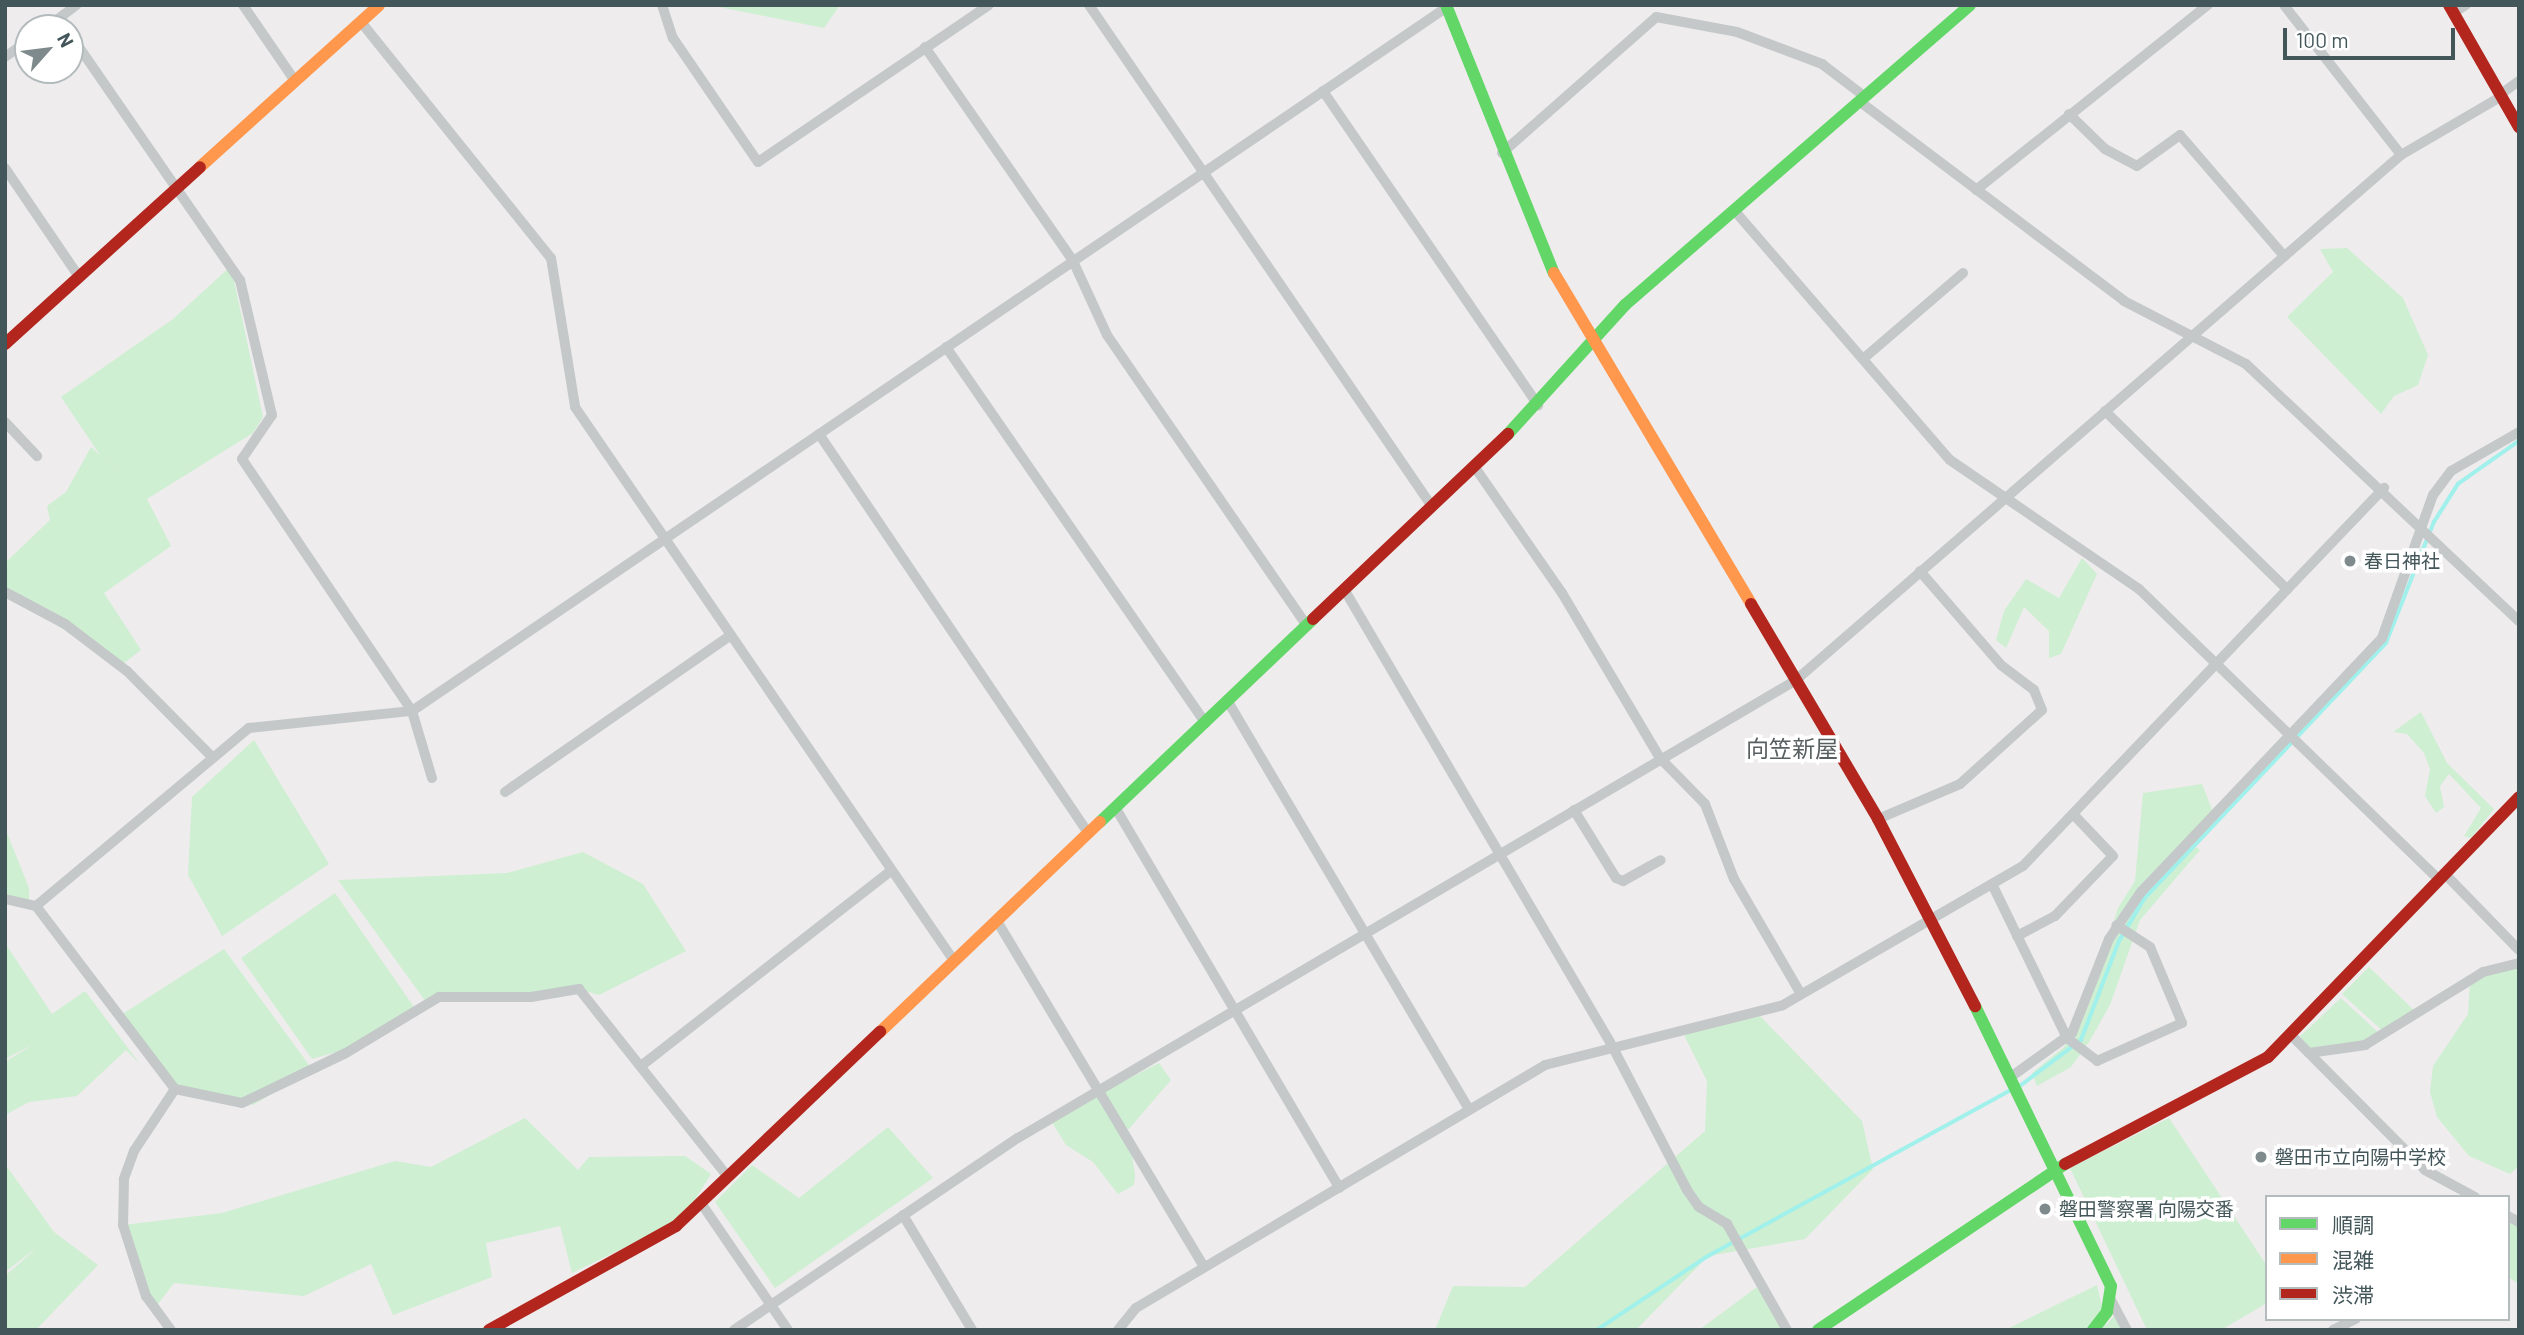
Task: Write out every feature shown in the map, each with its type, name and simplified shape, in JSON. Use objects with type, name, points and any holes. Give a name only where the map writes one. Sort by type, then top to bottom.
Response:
[{"type":"street","points":[[243,5],[295,80]]},
{"type":"street","points":[[5,344],[379,5]]},
{"type":"street","points":[[662,5],[673,38],[758,162],[989,5]]},
{"type":"street","points":[[1090,5],[1432,505]]},
{"type":"street","points":[[489,1330],[676,1226],[1538,405],[1595,344],[1625,305],[1970,5]]},
{"type":"street","points":[[1976,190],[2208,5]]},
{"type":"street","points":[[2284,5],[2401,155]]},
{"type":"street","points":[[2466,5],[2451,9],[2519,127]]},
{"type":"street","points":[[36,906],[249,728],[412,711],[1446,6],[1527,217],[1595,344],[1878,819],[1932,918],[2058,1168],[2111,1286],[2110,1300],[2093,1330]]},
{"type":"street","points":[[1502,153],[1656,17],[1737,32],[1822,64],[1976,190],[2124,301],[2188,339],[2246,364],[2384,488],[2422,529],[2519,621]]},
{"type":"street","points":[[361,22],[551,258],[569,393],[954,961]]},
{"type":"street","points":[[925,47],[1073,261],[1107,335],[1307,626]]},
{"type":"street","points":[[84,54],[240,280],[272,415],[242,459],[412,711],[432,778]]},
{"type":"street","points":[[734,1330],[903,1215],[1099,1090],[1796,680],[2401,155],[2502,95],[2519,81]]},
{"type":"street","points":[[1323,91],[1538,405]]},
{"type":"street","points":[[2069,114],[2105,149],[2137,166],[2180,135],[2284,256]]},
{"type":"street","points":[[5,168],[79,276]]},
{"type":"street","points":[[1734,209],[1950,460],[2139,589],[2519,950]]},
{"type":"street","points":[[1863,359],[1963,272]]},
{"type":"street","points":[[946,347],[1205,723]]},
{"type":"street","points":[[2105,411],[2287,589]]},
{"type":"street","points":[[5,422],[37,456]]},
{"type":"street","points":[[2012,1076],[2067,1038],[2086,1010],[2116,925],[2141,892],[2293,737],[2382,638],[2433,495],[2451,471],[2519,432]]},
{"type":"street","points":[[819,434],[1088,833]]},
{"type":"street","points":[[1474,466],[1562,593],[1660,758],[1705,804],[1734,879],[1801,994]]},
{"type":"street","points":[[1118,1330],[1136,1308],[1545,1065],[1783,1005],[2023,866],[2384,488]]},
{"type":"street","points":[[1878,819],[1959,784],[2042,710],[2034,690],[2001,665],[1920,571]]},
{"type":"street","points":[[1344,589],[1613,1048],[1688,1190],[1699,1207],[1727,1224],[1787,1330]]},
{"type":"street","points":[[5,592],[65,624],[127,671],[213,758]]},
{"type":"street","points":[[505,792],[731,635]]},
{"type":"street","points":[[1227,701],[1469,1110]]},
{"type":"street","points":[[1818,1330],[2058,1168],[2243,1075],[2291,1035],[2519,797]]},
{"type":"street","points":[[1115,807],[1339,1188]]},
{"type":"street","points":[[1574,810],[1616,878],[1661,860]]},
{"type":"street","points":[[2017,936],[2055,916],[2113,856],[2073,814]]},
{"type":"street","points":[[641,1066],[892,870]]},
{"type":"street","points":[[1992,884],[2067,1038],[2097,1061],[2182,1024],[2150,947],[2116,925]]},
{"type":"street","points":[[5,899],[36,906],[175,1089],[242,1103],[346,1054],[439,997],[531,997],[568,987],[586,994],[727,1176]]},
{"type":"street","points":[[997,921],[1204,1267]]},
{"type":"street","points":[[2309,1053],[2365,1045],[2483,972],[2519,963]]},
{"type":"street","points":[[2291,1035],[2426,1170],[2471,1195]]},
{"type":"street","points":[[171,1330],[146,1296],[123,1225],[124,1178],[134,1151],[175,1089]]},
{"type":"street","points":[[701,1203],[788,1330]]},
{"type":"street","points":[[903,1215],[972,1330]]},
{"type":"street","points":[[2110,1300],[2127,1330]]},
{"type":"street","points":[[2333,1330],[2352,1321]]},
{"type":"green space","points":[[709,5],[840,5],[824,28]]},
{"type":"green space","points":[[2347,248],[2403,298],[2428,355],[2418,385],[2394,396],[2381,414],[2287,317],[2333,272],[2320,249]]},
{"type":"green space","points":[[231,266],[263,417],[253,433],[147,499],[171,546],[104,593],[141,650],[120,666],[5,591],[5,563],[50,520],[47,506],[66,492],[91,447],[135,487],[100,455],[61,397],[173,319]]},
{"type":"green space","points":[[2082,558],[2097,574],[2061,654],[2049,658],[2049,631],[2024,607],[2006,648],[1996,640],[2004,611],[2026,579],[2059,598]]},
{"type":"green space","points":[[2421,712],[2447,763],[2494,809],[2471,838],[2464,836],[2481,808],[2449,774],[2440,786],[2444,807],[2436,813],[2425,796],[2430,769],[2424,753],[2407,734],[2393,732]]},
{"type":"green space","points":[[254,740],[329,864],[222,936],[188,875],[192,797]]},
{"type":"green space","points":[[2202,784],[2215,817],[2189,843],[2200,850],[2140,920],[2110,1005],[2089,1042],[2071,1067],[2037,1086],[2032,1073],[2064,1047],[2083,1016],[2118,908],[2135,881],[2143,793]]},
{"type":"green space","points":[[5,828],[29,888],[29,901],[5,894]]},
{"type":"green space","points":[[583,852],[643,884],[686,951],[599,995],[579,989],[426,1002],[338,880],[507,873]]},
{"type":"green space","points":[[335,893],[414,1007],[357,1046],[312,1059],[241,958]]},
{"type":"green space","points":[[5,943],[52,1014],[85,991],[140,1064],[126,1050],[77,1096],[29,1102],[5,1115],[5,1062],[34,1044],[5,1059]]},
{"type":"green space","points":[[224,949],[312,1069],[253,1105],[175,1089],[121,1015]]},
{"type":"green space","points":[[2519,963],[2519,1166],[2510,1174],[2469,1156],[2437,1117],[2430,1092],[2433,1066],[2468,1014],[2470,980]]},
{"type":"green space","points":[[2369,967],[2420,1016],[2386,1034],[2342,994]]},
{"type":"green space","points":[[2341,998],[2382,1036],[2309,1053],[2296,1040]]},
{"type":"green space","points":[[1756,1012],[1862,1121],[1873,1169],[1805,1239],[1708,1256],[1636,1330],[1435,1330],[1453,1286],[1525,1287],[1705,1131],[1707,1081],[1682,1031]]},
{"type":"green space","points":[[1159,1063],[1171,1080],[1128,1130],[1134,1185],[1118,1194],[1093,1162],[1066,1145],[1050,1119]]},
{"type":"green space","points":[[525,1118],[578,1170],[589,1157],[685,1156],[711,1174],[683,1219],[572,1273],[560,1226],[486,1243],[492,1277],[393,1315],[371,1264],[304,1296],[174,1283],[155,1308],[123,1225],[222,1213],[395,1161],[431,1167]]},
{"type":"green space","points":[[2169,1118],[2265,1263],[2265,1304],[2221,1330],[2147,1330],[2070,1168]]},
{"type":"green space","points":[[888,1127],[933,1178],[775,1288],[715,1202],[752,1165],[799,1198]]},
{"type":"green space","points":[[5,1164],[54,1232],[98,1265],[36,1330],[5,1330],[5,1276],[38,1247],[5,1272]]},
{"type":"green space","points":[[2510,1216],[2519,1220],[2519,1284],[2510,1278]]},
{"type":"green space","points":[[2097,1285],[2106,1325],[2114,1316],[2123,1330],[2005,1330]]},
{"type":"green space","points":[[1757,1287],[1785,1330],[1699,1330]]},
{"type":"waterway","points":[[2020,1086],[2081,1040],[2119,941],[2144,899],[2386,643],[2434,522],[2458,484],[2519,441]]},
{"type":"waterway","points":[[1597,1330],[1708,1256],[2013,1089]]},
{"type":"traffic: fast","points":[[1446,5],[1554,273]]},
{"type":"traffic: fast","points":[[1508,434],[1625,305],[1970,5]]},
{"type":"traffic: fast","points":[[1100,822],[1313,619]]},
{"type":"traffic: fast","points":[[1975,1006],[2111,1286],[2107,1312],[2093,1330]]},
{"type":"traffic: fast","points":[[1818,1330],[2065,1164]]},
{"type":"traffic: slow","points":[[200,167],[379,5]]},
{"type":"traffic: slow","points":[[1554,273],[1751,604]]},
{"type":"traffic: slow","points":[[880,1032],[1100,822]]},
{"type":"traffic: jam","points":[[2449,5],[2519,127]]},
{"type":"traffic: jam","points":[[5,344],[200,167]]},
{"type":"traffic: jam","points":[[1313,619],[1508,434]]},
{"type":"traffic: jam","points":[[1751,604],[1878,819],[1975,1006]]},
{"type":"traffic: jam","points":[[2065,1164],[2268,1057],[2519,797]]},
{"type":"traffic: jam","points":[[489,1330],[676,1226],[880,1032]]},
{"type":"place","name":"春日神社","points":[[2350,561]]},
{"type":"place","name":"磐田市立向陽中学校","points":[[2261,1157]]},
{"type":"place","name":"磐田警察署 向陽交番","points":[[2045,1209]]},
{"type":"district","name":"向笠新屋","points":[[1792,748]]}]
